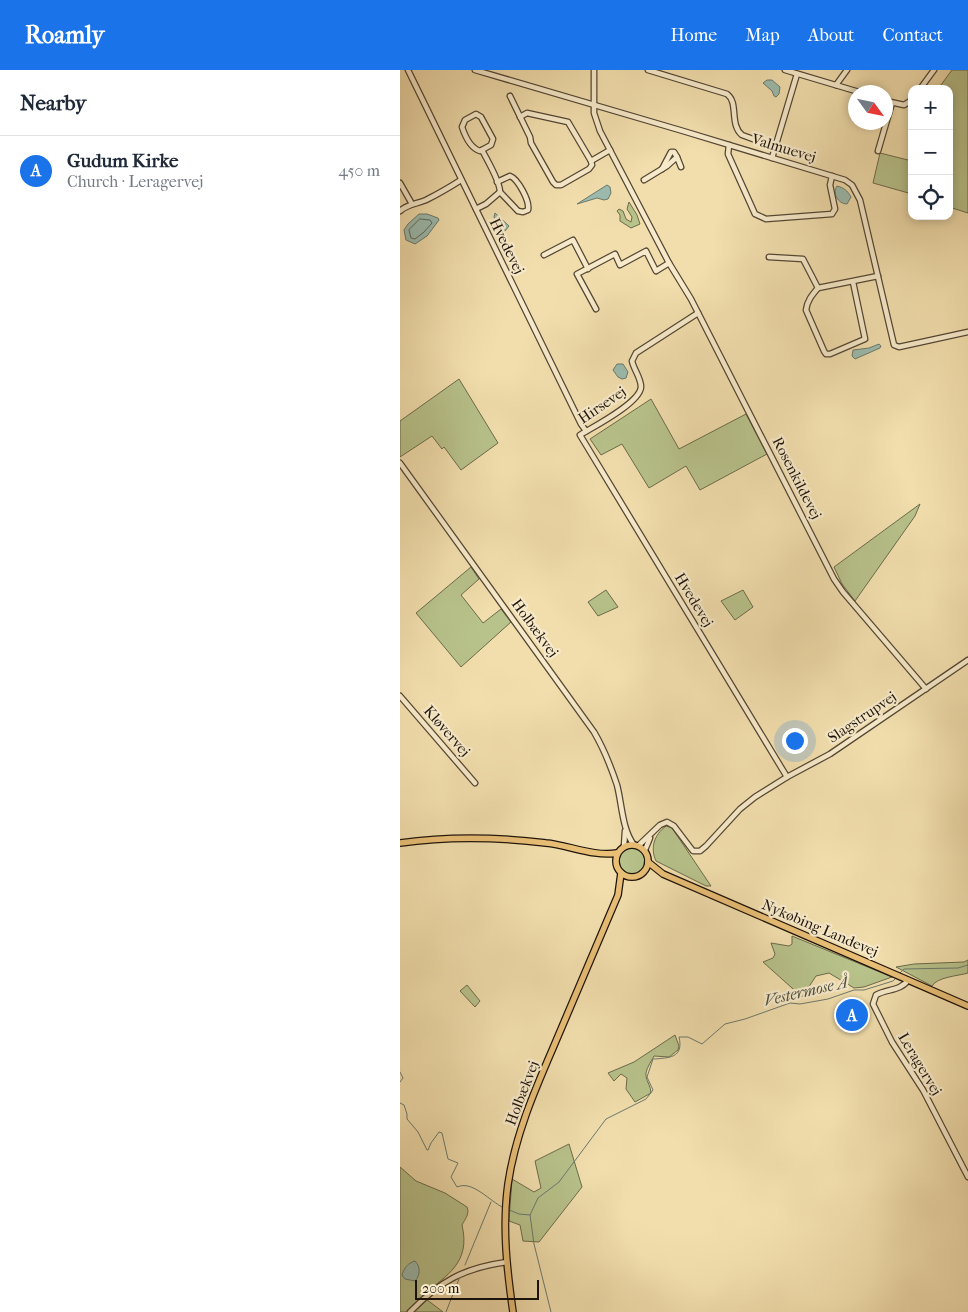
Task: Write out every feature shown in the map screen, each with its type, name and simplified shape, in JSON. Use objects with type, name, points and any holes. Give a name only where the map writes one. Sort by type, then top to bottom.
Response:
[{"type":"main road","points":[[400,843],[446,838],[513,839],[560,844],[594,852],[616,861]]},
{"type":"main road","points":[[636,845],[645,850],[648,862],[645,871],[638,876],[630,877],[621,873],[616,861],[618,853],[624,846],[636,845]]},
{"type":"main road","points":[[594,852],[618,853]]},
{"type":"main road","name":"Nykøbing Landevej","points":[[648,862],[663,874],[968,1006]]},
{"type":"main road","name":"Nykøbing Landevej","points":[[645,871],[663,874]]},
{"type":"main road","name":"Holbækvej","points":[[618,894],[621,873]]},
{"type":"main road","name":"Holbækvej","points":[[513,1312],[507,1262],[505,1208],[510,1169],[523,1122],[618,894],[630,877]]},
{"type":"street","name":"Hvedevej","points":[[408,70],[586,431]]},
{"type":"street","name":"Valmuevej","points":[[475,70],[844,180],[852,185],[857,192],[894,345],[899,346],[968,332]]},
{"type":"street","name":"Rosenkildevej","points":[[594,70],[594,105],[597,124],[669,263],[698,313],[834,579],[926,689]]},
{"type":"street","points":[[648,70],[727,94],[732,100],[738,132],[775,147]]},
{"type":"street","points":[[785,70],[848,89]]},
{"type":"street","points":[[836,85],[847,70]]},
{"type":"street","points":[[923,85],[934,70]]},
{"type":"street","points":[[772,158],[797,74]]},
{"type":"street","points":[[510,96],[520,116],[530,136],[532,144],[554,184],[561,185],[592,165],[568,122],[527,113],[520,116]]},
{"type":"street","points":[[893,103],[904,105],[908,102]]},
{"type":"street","points":[[476,114],[482,117],[492,139],[491,145],[482,150],[478,151],[473,148],[462,128],[463,122],[476,114]]},
{"type":"street","points":[[878,150],[884,130]]},
{"type":"street","points":[[729,145],[728,154],[755,214],[766,219],[832,214],[835,209],[830,184],[832,176]]},
{"type":"street","points":[[482,150],[500,192],[518,211],[528,210],[529,204],[515,178],[510,176],[497,182]]},
{"type":"street","points":[[591,161],[610,150]]},
{"type":"street","points":[[661,170],[671,152],[674,152],[681,167]]},
{"type":"street","points":[[644,180],[661,170],[677,157]]},
{"type":"street","points":[[400,211],[412,204],[423,202],[462,180]]},
{"type":"street","points":[[400,183],[412,204]]},
{"type":"street","points":[[476,209],[486,204],[500,192]]},
{"type":"street","points":[[544,255],[572,240],[588,269]]},
{"type":"street","points":[[596,309],[577,274],[615,254],[620,265],[646,251],[656,271],[669,263]]},
{"type":"street","points":[[770,257],[804,259],[818,288]]},
{"type":"street","points":[[853,282],[865,339],[826,354],[806,310],[811,296],[818,288],[878,276]]},
{"type":"street","name":"Hirsevej","points":[[580,435],[628,405],[638,396],[640,382],[632,361],[636,352],[698,313]]},
{"type":"street","name":"Hvedevej","points":[[580,435],[787,777]]},
{"type":"street","name":"Holbækvej","points":[[400,463],[594,732],[617,786],[624,820],[626,840],[624,846]]},
{"type":"street","name":"Slagstrupvej","points":[[658,826],[662,823],[672,824],[691,850],[697,852],[715,837],[747,803],[787,777],[830,754],[968,660]]},
{"type":"street","name":"Kløvervej","points":[[400,696],[475,783]]},
{"type":"street","name":"Holbækvej","points":[[624,820],[629,835],[636,845]]},
{"type":"street","points":[[636,845],[658,826]]},
{"type":"street","points":[[645,850],[658,826]]},
{"type":"street","name":"Leragervej","points":[[908,980],[900,987],[876,995],[873,1004],[892,1042],[923,1090],[968,1176]]},
{"type":"street","points":[[410,1312],[438,1286],[454,1277],[471,1269],[507,1262]]},
{"type":"green space","points":[[952,70],[968,70],[968,213],[953,208],[953,85],[941,85]]},
{"type":"green space","points":[[880,153],[908,160],[908,193],[873,183]]},
{"type":"green space","points":[[629,202],[640,224],[631,228],[620,221],[620,215],[617,211],[619,209],[623,211],[626,219],[631,222],[632,217],[627,209]]},
{"type":"green space","points":[[459,379],[498,443],[461,470],[444,447],[442,449],[432,436],[400,457],[400,421]]},
{"type":"green space","points":[[651,399],[679,449],[746,414],[767,454],[700,490],[686,466],[649,488],[622,444],[601,455],[590,439]]},
{"type":"green space","points":[[920,504],[915,516],[855,601],[842,584],[834,567]]},
{"type":"green space","points":[[471,567],[479,579],[461,595],[483,623],[501,609],[511,622],[461,667],[416,613]]},
{"type":"green space","points":[[606,590],[618,607],[598,616],[588,602]]},
{"type":"green space","points":[[743,590],[753,607],[735,620],[721,601]]},
{"type":"green space","points":[[666,826],[672,828],[711,886],[706,886],[656,861],[653,851],[654,842]]},
{"type":"green space","points":[[632,847],[642,851],[646,861],[642,871],[632,875],[622,871],[618,861],[622,851]]},
{"type":"green space","points":[[792,936],[892,977],[864,987],[854,988],[829,973],[816,976],[802,997],[763,962],[773,958],[775,954],[771,943],[789,946],[792,944]]},
{"type":"green space","points":[[968,960],[968,973],[943,979],[932,986],[896,967],[914,964],[964,962]]},
{"type":"green space","points":[[467,985],[480,1001],[475,1007],[460,991]]},
{"type":"green space","points":[[855,1003],[864,1013],[864,1017],[847,1030],[838,1015],[840,1011]]},
{"type":"green space","points":[[675,1035],[679,1046],[678,1050],[669,1057],[654,1056],[646,1074],[651,1093],[635,1102],[626,1089],[627,1078],[621,1074],[614,1081],[608,1073],[634,1062]]},
{"type":"green space","points":[[569,1144],[582,1187],[539,1242],[523,1241],[520,1225],[509,1221],[512,1179],[534,1192],[541,1188],[535,1161]]},
{"type":"green space","points":[[400,1167],[416,1181],[445,1193],[467,1207],[468,1210],[462,1225],[464,1238],[460,1259],[448,1274],[422,1296],[443,1312],[400,1312]]},
{"type":"water","points":[[767,80],[772,80],[780,87],[779,94],[776,97],[763,83]]},
{"type":"water","points":[[607,185],[610,187],[611,193],[608,199],[597,198],[577,204]]},
{"type":"water","points":[[837,186],[845,190],[851,197],[847,204],[844,204],[837,198],[835,192]]},
{"type":"water","points":[[495,213],[509,226],[505,231],[501,231],[494,217]]},
{"type":"water","points":[[419,214],[427,214],[439,220],[427,236],[415,244],[406,240],[404,230]]},
{"type":"water","points":[[879,344],[880,348],[855,359],[852,356],[853,350],[869,348]]},
{"type":"water","points":[[617,364],[623,364],[628,372],[626,378],[618,377],[613,370]]},
{"type":"water","points":[[415,1261],[419,1269],[417,1279],[415,1281],[405,1279],[402,1275],[404,1270],[408,1264]]},
{"type":"waterway","name":"Vestermose Å","points":[[899,974],[904,969],[958,968],[968,965]]},
{"type":"waterway","name":"Vestermose Å","points":[[551,1312],[534,1244],[530,1215],[538,1198],[559,1182],[606,1119],[646,1099],[653,1090],[647,1077],[653,1059],[674,1056],[679,1049],[679,1037],[688,1037],[702,1044],[725,1024],[790,1003],[800,1004],[828,999],[854,990],[864,990],[893,981],[897,977]]},
{"type":"waterway","points":[[400,1072],[403,1078],[400,1082]]},
{"type":"waterway","points":[[400,1103],[404,1105],[407,1119],[418,1132],[427,1150],[439,1132],[442,1133],[448,1159],[458,1163],[451,1177],[457,1187],[469,1186],[504,1208]]},
{"type":"waterway","points":[[465,1265],[491,1202]]},
{"type":"waterway","points":[[507,1209],[519,1214],[530,1215]]},
{"type":"waterway","points":[[446,1312],[459,1279]]},
{"type":"place","name":"Gudum Kirke","points":[[852,1015]]}]
